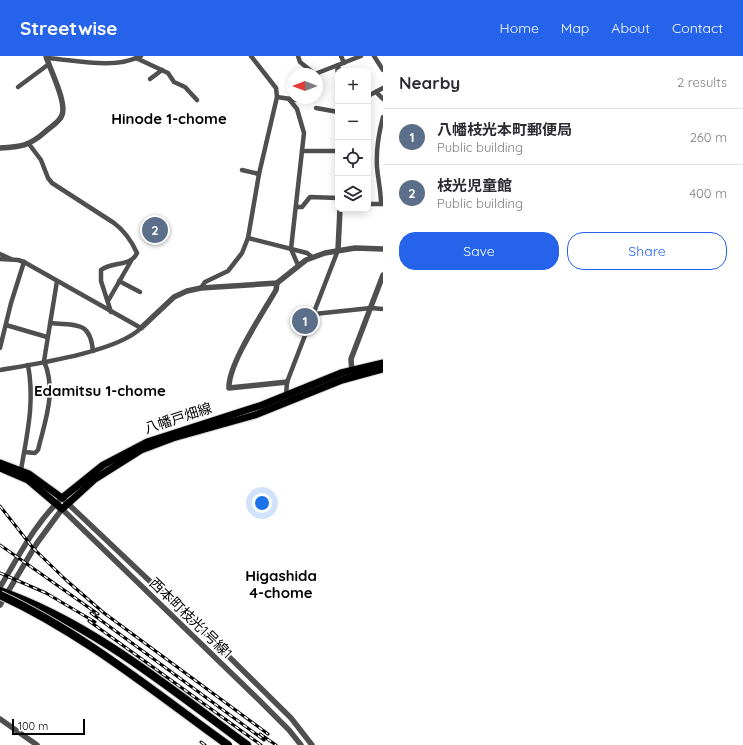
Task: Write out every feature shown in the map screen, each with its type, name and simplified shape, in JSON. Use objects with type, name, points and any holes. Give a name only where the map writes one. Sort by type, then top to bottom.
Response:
[{"type":"highway","points":[[2,597],[84,632],[247,745]]},
{"type":"highway","points":[[2,597],[30,610],[76,636],[228,745]]},
{"type":"highway","points":[[84,632],[240,745]]},
{"type":"main road","name":"八幡戸畑線","points":[[59,501],[103,465],[139,446],[165,435],[243,412],[286,395],[383,363]]},
{"type":"main road","name":"八幡戸畑線","points":[[62,510],[95,479],[141,450],[173,438],[255,415],[352,373],[383,369]]},
{"type":"main road","points":[[0,463],[21,470],[37,478],[59,501],[62,510]]},
{"type":"main road","points":[[0,468],[28,480],[59,501]]},
{"type":"street","points":[[200,288],[205,282],[228,271],[239,259],[248,238],[259,174],[277,97],[276,88],[251,56]]},
{"type":"street","points":[[298,56],[300,62],[315,74],[340,66],[361,56]]},
{"type":"street","points":[[340,66],[341,56]]},
{"type":"street","points":[[374,56],[383,70]]},
{"type":"street","points":[[0,148],[20,147],[29,144],[60,119],[63,114],[62,100],[46,57],[105,63],[129,61],[139,57],[168,73],[174,82],[184,86],[197,100]]},
{"type":"street","points":[[18,87],[48,64]]},
{"type":"street","points":[[150,79],[162,70]]},
{"type":"street","points":[[371,94],[383,88]]},
{"type":"street","points":[[376,92],[383,99]]},
{"type":"street","points":[[277,97],[287,99]]},
{"type":"street","points":[[293,104],[297,109],[304,133],[297,207],[291,249],[298,265]]},
{"type":"street","points":[[316,108],[335,111]]},
{"type":"street","points":[[371,204],[382,204],[377,166],[383,117]]},
{"type":"street","points":[[29,144],[41,160],[48,178],[52,183],[114,223],[133,242],[137,253],[108,301]]},
{"type":"street","points":[[302,151],[335,151]]},
{"type":"street","points":[[242,170],[259,174]]},
{"type":"street","points":[[297,207],[302,207],[310,197],[335,198]]},
{"type":"street","points":[[286,395],[287,382],[338,250],[340,212]]},
{"type":"street","points":[[248,238],[307,253],[312,257]]},
{"type":"street","points":[[0,370],[93,351],[121,342],[135,334],[174,297],[200,288],[277,283],[283,280],[298,265],[312,257],[338,250],[383,249]]},
{"type":"street","points":[[0,254],[11,259],[24,262],[141,328]]},
{"type":"street","points":[[0,259],[11,259]]},
{"type":"street","points":[[111,312],[101,281],[101,270],[105,267],[131,261]]},
{"type":"street","points":[[0,348],[24,262]]},
{"type":"street","points":[[352,373],[351,359],[383,275]]},
{"type":"street","points":[[24,452],[36,453],[38,450],[50,399],[48,371],[44,361],[57,281]]},
{"type":"street","points":[[119,281],[140,292]]},
{"type":"street","points":[[277,283],[276,290],[234,366],[228,380],[229,388],[287,382]]},
{"type":"street","points":[[314,314],[371,308],[383,309]]},
{"type":"street","points":[[50,323],[80,327],[89,331],[92,338],[93,351]]},
{"type":"street","points":[[6,325],[47,337]]},
{"type":"street","points":[[21,470],[30,424],[31,383],[28,365]]},
{"type":"street","name":"西本町枝光1号線1","points":[[59,501],[68,504],[291,718],[312,745]]},
{"type":"street","name":"八幡戸畑線","points":[[0,587],[31,535],[59,501]]},
{"type":"street","name":"西本町枝光1号線1","points":[[62,510],[258,699],[289,730],[301,745]]},
{"type":"street","name":"八幡戸畑線","points":[[2,597],[43,534],[62,510]]},
{"type":"street","points":[[258,699],[264,692]]},
{"type":"street","points":[[0,719],[38,745]]},
{"type":"railway","points":[[0,506],[33,548],[66,580],[104,613],[268,734]]},
{"type":"railway","points":[[0,545],[98,614]]},
{"type":"railway","points":[[0,573],[46,593],[95,622]]},
{"type":"railway","points":[[91,613],[264,740]]},
{"type":"railway","points":[[89,621],[261,745]]},
{"type":"railway","points":[[260,734],[276,745]]},
{"type":"railway","points":[[201,742],[205,745]]},
{"type":"place","name":"枝光児童館","points":[[155,230]]},
{"type":"place","name":"八幡枝光本町郵便局","points":[[305,321]]},
{"type":"district","name":"Hinode 1-chome","points":[[169,119]]},
{"type":"district","name":"Edamitsu 1-chome","points":[[100,391]]},
{"type":"district","name":"Higashida 4-chome","points":[[281,584]]}]
